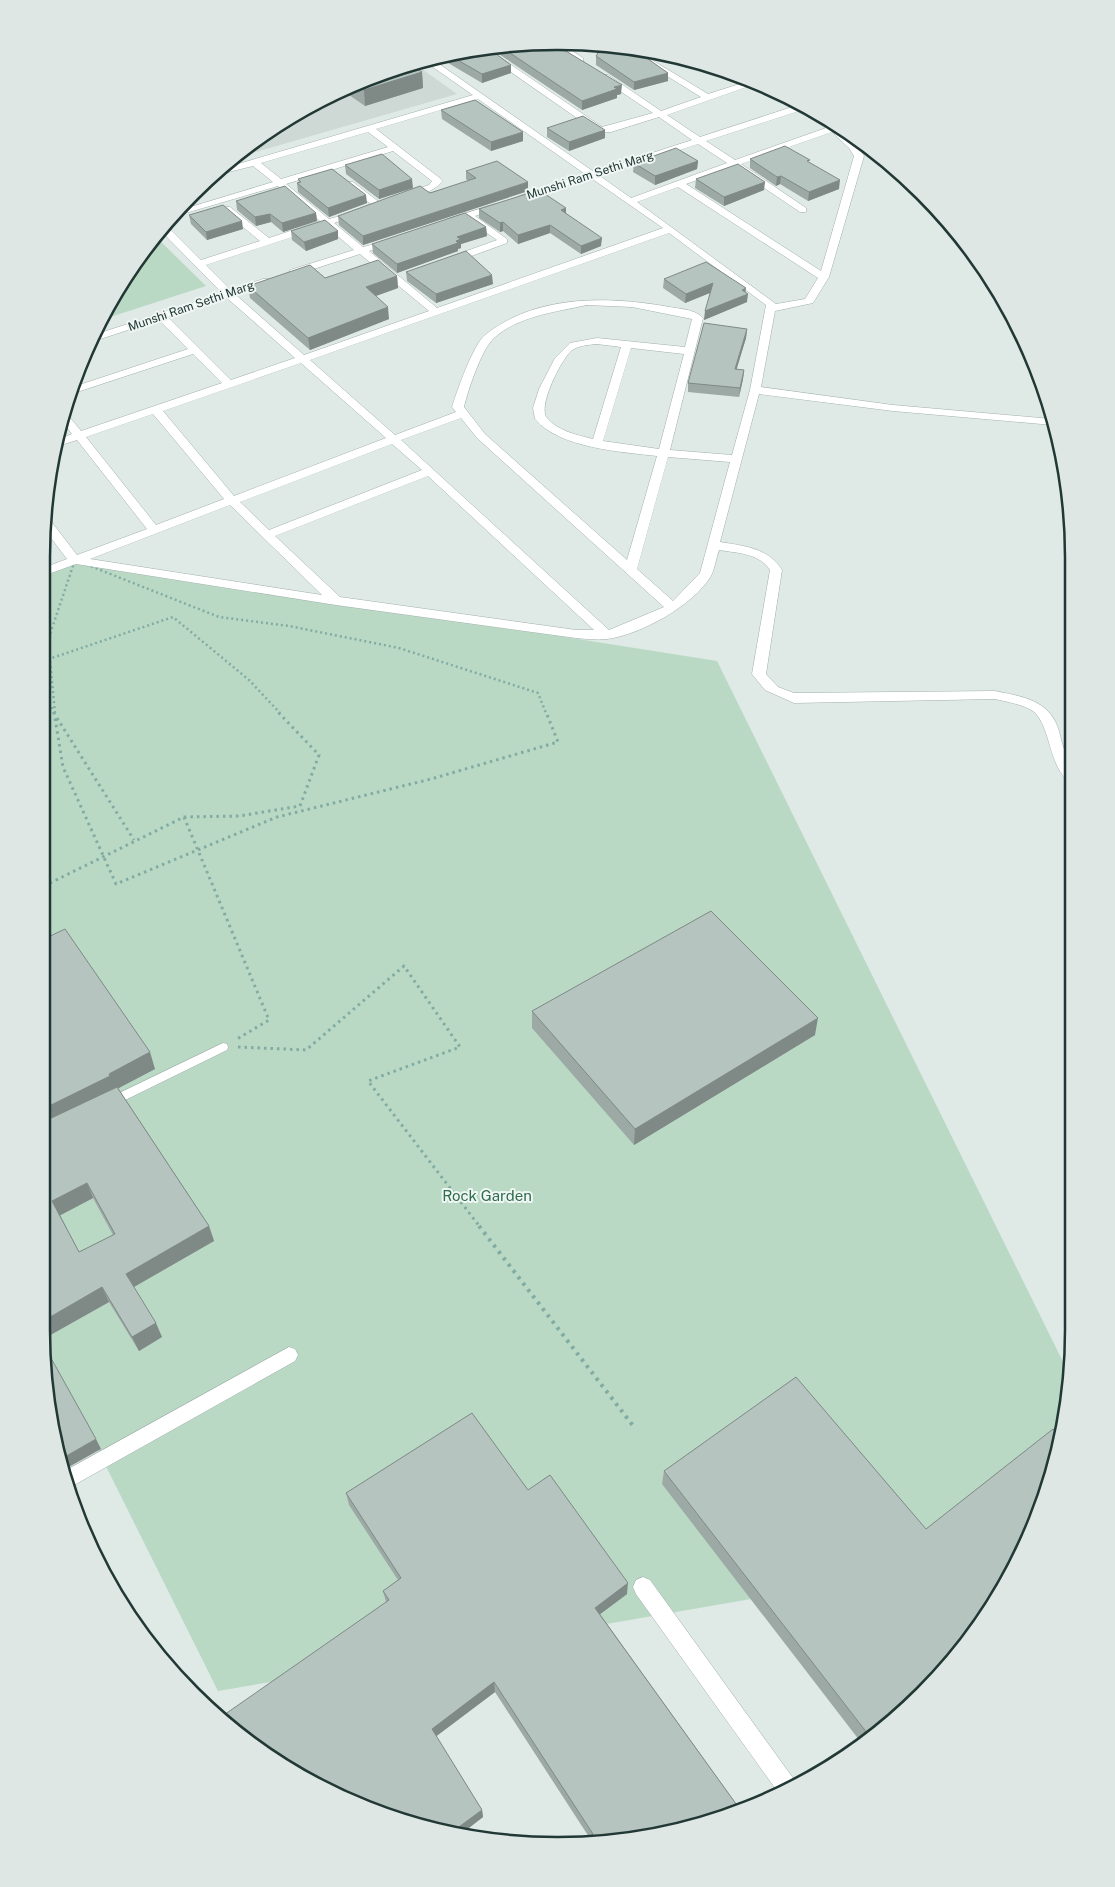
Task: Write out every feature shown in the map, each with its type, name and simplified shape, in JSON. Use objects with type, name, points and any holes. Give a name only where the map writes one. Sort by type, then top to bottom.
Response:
[{"type":"street","points":[[566,50],[803,210]]},
{"type":"street","points":[[492,54],[600,130],[611,129],[660,114],[743,86]]},
{"type":"street","points":[[644,58],[708,98]]},
{"type":"street","points":[[435,65],[594,174],[764,298],[772,308]]},
{"type":"street","points":[[232,169],[479,96]]},
{"type":"street","name":"Munshi Ram Sethi Marg","points":[[441,225],[795,109]]},
{"type":"street","points":[[198,264],[328,223],[432,187],[438,181],[369,128]]},
{"type":"street","points":[[631,201],[829,129]]},
{"type":"street","points":[[772,308],[810,302],[824,277],[859,156],[852,145]]},
{"type":"street","points":[[187,211],[280,183],[336,173],[394,148]]},
{"type":"street","points":[[254,162],[360,251],[400,278],[436,312]]},
{"type":"street","points":[[336,173],[388,202]]},
{"type":"street","points":[[678,184],[824,277]]},
{"type":"street","points":[[218,202],[268,242]]},
{"type":"street","points":[[440,263],[504,241],[467,216]]},
{"type":"street","points":[[64,441],[670,229]]},
{"type":"street","points":[[168,233],[228,293],[607,635]]},
{"type":"street","name":"Munshi Ram Sethi Marg","points":[[101,336],[405,236]]},
{"type":"street","points":[[630,570],[664,452],[698,318],[690,314],[632,304],[587,302],[535,313],[515,321],[488,338],[464,384],[458,407],[481,436],[630,570],[673,608]]},
{"type":"street","points":[[51,529],[75,560],[336,601],[576,634],[607,635],[641,624],[673,608],[687,598],[706,574],[755,390],[772,308]]},
{"type":"street","points":[[162,316],[229,384]]},
{"type":"street","points":[[689,351],[627,343],[583,342],[569,346],[560,354],[538,406],[541,419],[551,429],[570,438],[596,444],[736,459]]},
{"type":"street","points":[[596,444],[627,343]]},
{"type":"street","points":[[79,389],[195,350]]},
{"type":"street","points":[[755,390],[894,408],[1047,422]]},
{"type":"street","points":[[156,410],[232,501],[336,601]]},
{"type":"street","points":[[50,569],[463,413]]},
{"type":"street","points":[[68,422],[154,530]]},
{"type":"street","points":[[266,534],[428,472]]},
{"type":"street","points":[[713,544],[760,555],[771,561],[776,570],[759,674],[765,685],[777,693],[794,698],[996,695],[1019,698],[1038,707],[1050,721],[1065,769]]},
{"type":"street","points":[[72,1477],[289,1355]]},
{"type":"street","points":[[643,1587],[785,1783]]},
{"type":"lane","points":[[98,1108],[223,1047]]},
{"type":"path","points":[[50,634],[75,560],[219,616],[290,626],[399,648],[538,693],[558,742],[431,779],[277,817],[116,884],[64,767],[50,673]]},
{"type":"path","points":[[50,659],[173,617],[249,680],[319,755],[300,806],[239,816],[184,817],[50,883]]},
{"type":"path","points":[[50,705],[134,840]]},
{"type":"path","points":[[184,817],[269,1020],[223,1047]]},
{"type":"path","points":[[223,1047],[306,1050],[404,966],[460,1047],[368,1081],[634,1427]]},
{"type":"shaded area","points":[[421,68],[457,94],[251,153],[304,118],[333,102],[394,77]]},
{"type":"green space","points":[[161,242],[206,286],[111,317],[136,276]]},
{"type":"green space","name":"Rock Garden","points":[[75,560],[717,661],[1064,1364],[1061,1396],[1048,1461],[1038,1493],[1013,1554],[218,1691],[51,1356],[50,569]]},
{"type":"building","points":[[565,50],[622,85],[614,87],[617,89],[582,101],[509,52]]},
{"type":"building","points":[[599,52],[647,58],[668,73],[634,82],[596,56]]},
{"type":"building","points":[[496,54],[511,65],[482,74],[458,60]]},
{"type":"building","points":[[418,69],[422,72],[363,89]]},
{"type":"building","points":[[475,100],[523,132],[491,142],[441,110]]},
{"type":"building","points":[[583,116],[605,130],[569,142],[547,128]]},
{"type":"building","points":[[785,146],[840,180],[809,192],[781,176],[777,177],[750,159]]},
{"type":"building","points":[[676,148],[698,161],[655,176],[634,163]]},
{"type":"building","points":[[382,154],[412,179],[379,190],[345,165]]},
{"type":"building","points":[[497,161],[528,182],[363,236],[338,216],[420,186],[430,193],[476,178],[466,171]]},
{"type":"building","points":[[738,164],[765,182],[724,197],[696,179]]},
{"type":"building","points":[[332,169],[366,195],[328,208],[297,183],[301,182],[298,179]]},
{"type":"building","points":[[285,186],[316,213],[282,223],[270,214],[255,217],[236,201]]},
{"type":"building","points":[[539,190],[566,208],[561,210],[602,238],[581,246],[550,225],[518,235],[503,222],[500,223],[479,209]]},
{"type":"building","points":[[223,205],[242,221],[206,232],[189,215]]},
{"type":"building","points":[[465,213],[486,227],[457,237],[461,239],[456,241],[458,243],[397,264],[372,244]]},
{"type":"building","points":[[325,220],[338,231],[304,242],[291,231]]},
{"type":"building","points":[[466,251],[492,275],[436,294],[406,272]]},
{"type":"building","points":[[378,260],[397,276],[366,287],[388,307],[308,338],[248,286],[310,265],[325,278]]},
{"type":"building","points":[[706,262],[746,288],[742,290],[748,294],[705,311],[713,283],[686,294],[664,279]]},
{"type":"building","points":[[704,323],[747,329],[735,369],[744,370],[740,388],[688,383]]},
{"type":"building","points":[[711,911],[818,1018],[635,1129],[532,1011]]},
{"type":"building","points":[[65,929],[150,1052],[109,1074],[110,1076],[50,1106],[50,936]]},
{"type":"building","points":[[117,1087],[209,1226],[126,1274],[156,1323],[132,1337],[102,1287],[50,1317],[50,1119]],"holes":[[[87,1183],[115,1234],[79,1252],[52,1201]]]},
{"type":"building","points":[[51,1358],[96,1439],[66,1456],[54,1396]]},
{"type":"building","points":[[796,1377],[926,1529],[1053,1429],[1055,1431],[1038,1493],[1013,1554],[997,1583],[960,1638],[939,1664],[892,1711],[866,1732],[664,1471]]},
{"type":"building","points":[[472,1413],[528,1490],[550,1475],[628,1583],[595,1608],[736,1804],[689,1820],[657,1827],[624,1833],[590,1836],[593,1834],[494,1682],[432,1729],[482,1810],[459,1827],[394,1810],[333,1785],[304,1769],[249,1732],[226,1713],[389,1600],[383,1591],[401,1578],[346,1493]]}]
